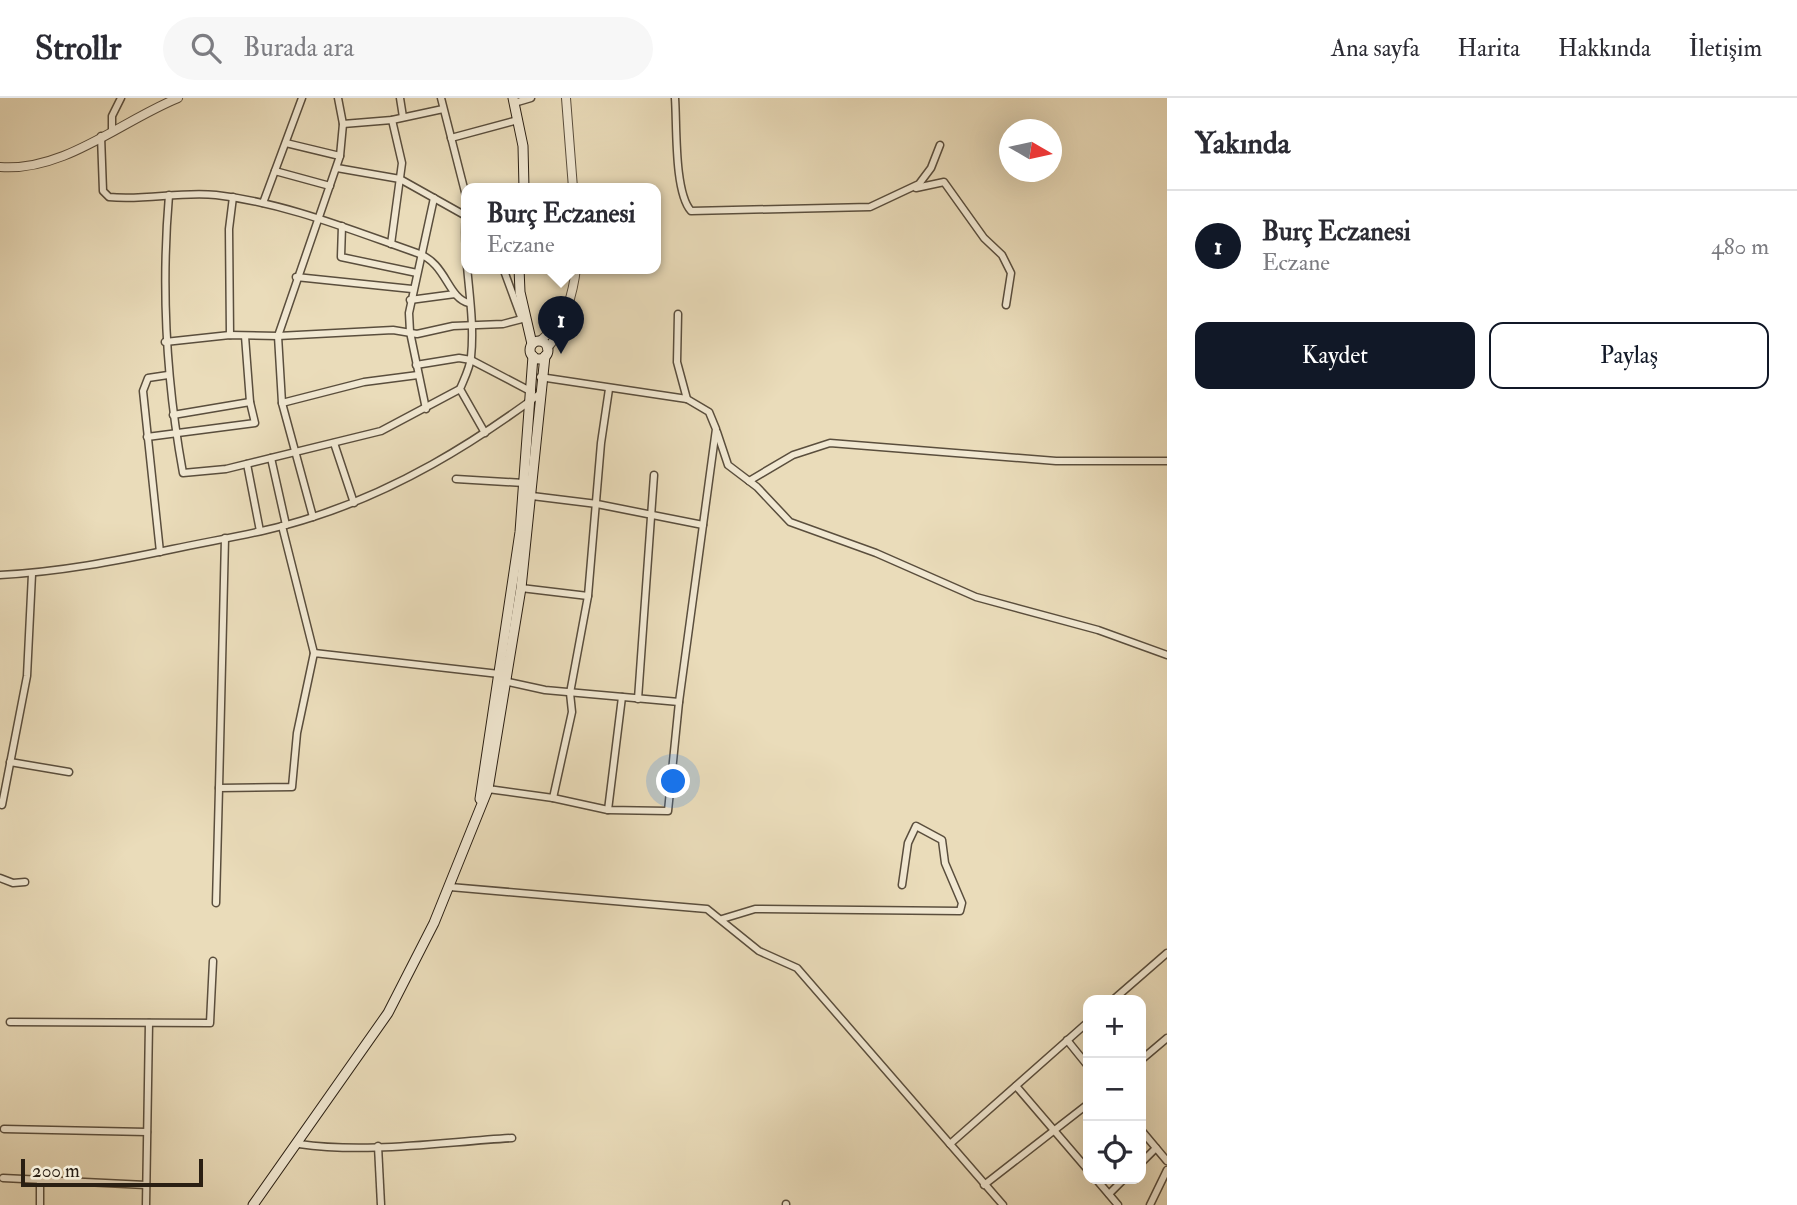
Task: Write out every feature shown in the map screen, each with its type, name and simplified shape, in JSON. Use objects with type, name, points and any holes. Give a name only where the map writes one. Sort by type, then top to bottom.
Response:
[{"type":"main road","points":[[514,101],[523,146],[524,183]]},
{"type":"main road","points":[[480,807],[503,669],[534,395],[543,378],[541,347],[523,317],[519,274]]},
{"type":"main road","points":[[253,1205],[299,1144],[388,1013],[450,887],[488,789],[508,682],[503,669],[521,588],[532,496],[534,395],[531,376],[533,356],[530,349],[541,347]]},
{"type":"street","points":[[112,130],[112,116],[121,98]]},
{"type":"street","points":[[0,167],[41,163],[79,149],[177,98]]},
{"type":"street","points":[[263,203],[302,98]]},
{"type":"street","points":[[313,517],[282,402],[278,336],[296,277],[337,168],[343,124],[338,98]]},
{"type":"street","points":[[400,98],[403,117]]},
{"type":"street","points":[[441,98],[463,183]]},
{"type":"street","points":[[514,101],[531,98]]},
{"type":"street","points":[[566,98],[573,183]]},
{"type":"street","points":[[676,98],[681,185],[685,202],[691,211],[870,207],[919,184],[931,168],[940,145]]},
{"type":"street","points":[[343,124],[392,120],[443,109]]},
{"type":"street","points":[[391,244],[402,163],[392,120]]},
{"type":"street","points":[[451,138],[518,120]]},
{"type":"street","points":[[101,136],[105,194],[113,197],[233,197],[319,217],[423,255],[438,265],[455,294],[469,303]]},
{"type":"street","points":[[286,143],[340,156]]},
{"type":"street","points":[[337,168],[400,179],[461,212]]},
{"type":"street","points":[[275,171],[330,186]]},
{"type":"street","points":[[910,188],[944,182],[951,187],[963,210],[1002,255],[1010,273],[1006,305]]},
{"type":"street","points":[[169,195],[163,264],[165,342],[183,473],[247,464],[381,431],[460,389],[471,360],[468,274]]},
{"type":"street","points":[[230,335],[229,229],[233,197]]},
{"type":"street","points":[[426,409],[410,332],[410,300],[423,255],[434,198]]},
{"type":"street","points":[[342,226],[341,257],[417,273]]},
{"type":"street","points":[[165,342],[230,335],[278,336],[393,330],[417,334],[471,323],[503,324],[523,317],[505,274]]},
{"type":"street","points":[[541,347],[558,325],[570,298],[575,274]]},
{"type":"street","points":[[296,277],[412,289]]},
{"type":"street","points":[[410,300],[455,294]]},
{"type":"street","points":[[678,314],[677,362],[687,399]]},
{"type":"street","points":[[147,437],[255,424],[250,402],[245,336]]},
{"type":"street","points":[[0,575],[32,574],[160,552],[313,517],[354,502],[450,457],[534,395],[471,360],[459,358],[416,365]]},
{"type":"street","points":[[160,552],[144,384],[148,378],[168,375]]},
{"type":"street","points":[[282,402],[364,382],[418,375]]},
{"type":"street","points":[[531,376],[687,399],[709,412],[728,465],[750,481],[790,522],[876,553],[976,597],[1098,630],[1167,655]]},
{"type":"street","points":[[460,389],[485,433]]},
{"type":"street","points":[[553,798],[572,712],[570,693],[588,596],[609,389]]},
{"type":"street","points":[[173,415],[250,402]]},
{"type":"street","points":[[488,789],[553,798],[608,810],[668,811],[679,702],[716,429]]},
{"type":"street","points":[[334,443],[354,502]]},
{"type":"street","points":[[750,481],[793,455],[830,443],[1056,461],[1167,461]]},
{"type":"street","points":[[712,469],[725,456]]},
{"type":"street","points":[[219,788],[292,787],[297,733],[314,653],[271,458]]},
{"type":"street","points":[[247,464],[260,531]]},
{"type":"street","points":[[638,699],[644,578],[654,475]]},
{"type":"street","points":[[456,479],[524,483]]},
{"type":"street","points":[[532,496],[597,503],[704,525]]},
{"type":"street","points":[[216,903],[225,538]]},
{"type":"street","points":[[2,805],[27,676],[32,574]]},
{"type":"street","points":[[521,588],[588,596]]},
{"type":"street","points":[[314,653],[503,669]]},
{"type":"street","points":[[508,682],[570,693],[679,702]]},
{"type":"street","points":[[608,810],[622,697]]},
{"type":"street","points":[[10,762],[69,772]]},
{"type":"street","points":[[722,919],[755,909],[960,911],[962,903],[945,863],[942,840],[920,827],[916,826],[908,843],[902,885]]},
{"type":"street","points":[[0,878],[13,883],[24,882]]},
{"type":"street","points":[[450,887],[609,903],[681,905],[707,909],[759,951],[797,968],[1003,1205]]},
{"type":"street","points":[[1119,995],[1165,958]]},
{"type":"street","points":[[10,1022],[210,1023],[213,961]]},
{"type":"street","points":[[146,1205],[149,1023]]},
{"type":"street","points":[[950,1144],[1083,1026]]},
{"type":"street","points":[[1143,1058],[1167,1038]]},
{"type":"street","points":[[1067,1040],[1083,1060]]},
{"type":"street","points":[[1016,1086],[1083,1164]]},
{"type":"street","points":[[985,1185],[1083,1108]]},
{"type":"street","points":[[4,1129],[147,1132]]},
{"type":"street","points":[[1146,1136],[1167,1161]]},
{"type":"street","points":[[299,1144],[325,1147],[378,1146],[512,1139]]},
{"type":"street","points":[[378,1146],[381,1205]]},
{"type":"street","points":[[1146,1158],[1156,1148]]},
{"type":"street","points":[[1150,1205],[1167,1170]]},
{"type":"street","points":[[3,1178],[146,1185]]},
{"type":"street","points":[[40,1180],[40,1205]]},
{"type":"street","points":[[1100,1184],[1118,1205]]},
{"type":"street","points":[[1109,1194],[1119,1184]]},
{"type":"place","name":"Burç Eczanesi","points":[[561,354]]}]
